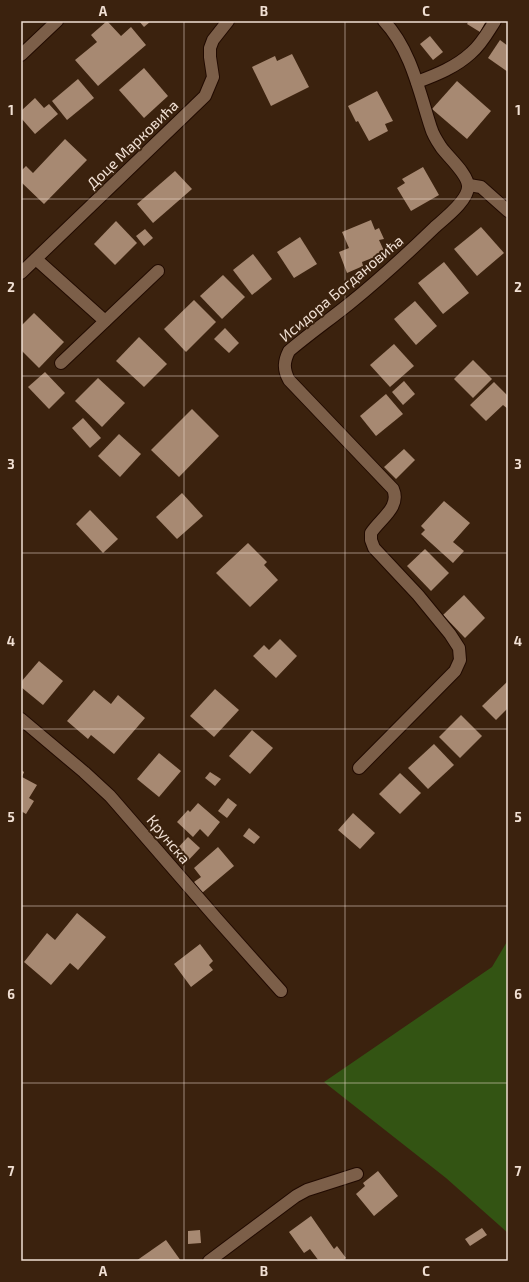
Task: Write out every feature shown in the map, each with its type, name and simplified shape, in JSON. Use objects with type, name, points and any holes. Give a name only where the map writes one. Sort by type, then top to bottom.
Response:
[{"type":"street","points":[[21,55],[57,21]]},
{"type":"street","name":"Доце Марковића","points":[[21,273],[205,96],[213,77],[210,48],[213,40],[228,21]]},
{"type":"street","points":[[384,21],[409,61],[433,133],[440,146],[466,178],[469,185],[481,187],[508,211]]},
{"type":"street","points":[[417,82],[433,77],[472,53],[484,39],[495,21]]},
{"type":"street","name":"Исидора Богдановића","points":[[358,768],[455,671],[460,660],[459,648],[450,634],[432,612],[372,545],[371,533],[390,511],[394,502],[395,493],[393,489],[289,380],[286,374],[285,359],[289,351],[299,342],[393,268],[456,207],[466,196],[469,185]]},
{"type":"street","points":[[36,259],[105,321]]},
{"type":"street","points":[[60,363],[158,271]]},
{"type":"street","name":"Крунска","points":[[21,719],[110,796],[281,990]]},
{"type":"street","points":[[209,1261],[296,1196],[307,1190],[357,1174]]},
{"type":"green space","points":[[508,940],[508,1233],[446,1178],[324,1082],[492,967]]},
{"type":"building","points":[[107,21],[121,36],[131,27],[146,45],[98,86],[75,60],[97,42],[91,35]]},
{"type":"building","points":[[139,21],[151,21],[144,27]]},
{"type":"building","points":[[469,21],[486,21],[480,32],[467,24]]},
{"type":"building","points":[[430,36],[443,52],[433,60],[420,44]]},
{"type":"building","points":[[500,40],[508,46],[508,72],[488,58]]},
{"type":"building","points":[[292,54],[309,87],[271,106],[252,67],[275,56],[277,61]]},
{"type":"building","points":[[144,68],[168,96],[144,118],[119,90]]},
{"type":"building","points":[[78,79],[94,98],[67,120],[52,101]]},
{"type":"building","points":[[457,81],[491,111],[467,139],[432,109]]},
{"type":"building","points":[[377,91],[393,121],[385,124],[388,131],[369,141],[358,121],[356,122],[348,106]]},
{"type":"building","points":[[35,98],[44,108],[49,104],[58,114],[35,134],[21,118],[21,111]]},
{"type":"building","points":[[65,139],[87,160],[44,204],[21,182],[21,171],[26,166],[33,173]]},
{"type":"building","points":[[423,167],[439,195],[411,211],[397,188],[405,183],[402,179]]},
{"type":"building","points":[[175,171],[192,189],[153,223],[137,204]]},
{"type":"building","points":[[371,220],[375,230],[379,228],[384,239],[379,240],[385,253],[362,262],[363,266],[347,273],[339,252],[349,248],[342,232]]},
{"type":"building","points":[[116,221],[137,243],[115,265],[94,244]]},
{"type":"building","points":[[481,227],[504,253],[477,276],[454,249]]},
{"type":"building","points":[[145,229],[153,238],[144,246],[136,236]]},
{"type":"building","points":[[300,237],[317,264],[294,278],[277,252]]},
{"type":"building","points":[[253,254],[272,279],[252,295],[233,270]]},
{"type":"building","points":[[444,262],[469,293],[443,314],[418,283]]},
{"type":"building","points":[[223,275],[245,297],[222,319],[200,296]]},
{"type":"building","points":[[194,300],[216,322],[186,352],[164,329]]},
{"type":"building","points":[[415,301],[437,326],[416,345],[394,319]]},
{"type":"building","points":[[34,313],[64,342],[39,368],[21,350],[21,326]]},
{"type":"building","points":[[225,328],[239,343],[229,353],[214,339]]},
{"type":"building","points":[[139,337],[167,364],[144,387],[116,361]]},
{"type":"building","points":[[394,344],[414,366],[390,387],[370,365]]},
{"type":"building","points":[[473,360],[492,379],[473,398],[454,379]]},
{"type":"building","points":[[45,372],[65,393],[49,409],[28,387]]},
{"type":"building","points":[[98,378],[125,403],[102,427],[75,401]]},
{"type":"building","points":[[404,381],[415,394],[403,405],[392,392]]},
{"type":"building","points":[[494,382],[508,396],[508,409],[503,405],[486,421],[470,405]]},
{"type":"building","points":[[386,394],[403,414],[376,436],[360,416]]},
{"type":"building","points":[[192,409],[219,436],[179,477],[151,450]]},
{"type":"building","points":[[83,418],[101,438],[90,448],[72,428]]},
{"type":"building","points":[[119,434],[141,454],[120,477],[98,456]]},
{"type":"building","points":[[404,449],[415,460],[396,479],[384,467]]},
{"type":"building","points":[[182,493],[203,516],[177,539],[156,517]]},
{"type":"building","points":[[444,501],[470,523],[453,542],[464,551],[453,563],[421,534],[425,530],[421,526]]},
{"type":"building","points":[[90,510],[118,539],[103,553],[76,524]]},
{"type":"building","points":[[248,543],[267,562],[264,565],[278,580],[250,607],[216,573]]},
{"type":"building","points":[[425,549],[449,573],[431,591],[407,566]]},
{"type":"building","points":[[464,595],[485,618],[465,638],[443,615]]},
{"type":"building","points":[[280,639],[297,656],[276,678],[253,656],[264,645],[269,650]]},
{"type":"building","points":[[39,661],[63,681],[43,705],[21,687],[21,682]]},
{"type":"building","points":[[508,681],[508,708],[496,720],[482,706]]},
{"type":"building","points":[[215,689],[239,710],[214,737],[190,716]]},
{"type":"building","points":[[94,690],[111,704],[118,695],[145,718],[114,754],[91,735],[88,739],[67,721]]},
{"type":"building","points":[[461,715],[482,736],[460,758],[439,737]]},
{"type":"building","points":[[252,730],[273,748],[250,774],[229,756]]},
{"type":"building","points":[[434,744],[454,765],[428,789],[408,768]]},
{"type":"building","points":[[159,753],[181,771],[159,797],[137,779]]},
{"type":"building","points":[[21,770],[24,772],[22,777],[37,785],[29,798],[34,801],[26,814],[21,811]]},
{"type":"building","points":[[210,772],[221,779],[215,786],[205,778]]},
{"type":"building","points":[[400,773],[421,793],[400,814],[379,794]]},
{"type":"building","points":[[228,798],[237,805],[227,818],[218,811]]},
{"type":"building","points":[[198,803],[220,822],[208,837],[200,829],[193,837],[177,822],[188,810],[190,812]]},
{"type":"building","points":[[353,813],[375,833],[360,849],[338,830]]},
{"type":"building","points":[[249,828],[260,837],[254,844],[243,836]]},
{"type":"building","points":[[188,837],[200,848],[184,865],[172,854]]},
{"type":"building","points":[[218,847],[234,866],[202,893],[194,882],[201,877],[194,868]]},
{"type":"building","points":[[77,913],[106,937],[78,970],[70,963],[51,985],[24,962],[47,933],[55,940]]},
{"type":"building","points":[[200,944],[213,961],[209,965],[213,970],[191,987],[174,964]]},
{"type":"building","points":[[378,1171],[398,1196],[374,1216],[356,1194],[365,1186],[363,1183]]},
{"type":"building","points":[[311,1216],[334,1249],[337,1246],[346,1258],[342,1261],[319,1261],[310,1249],[304,1253],[289,1232]]},
{"type":"building","points":[[482,1228],[487,1235],[470,1246],[465,1239]]},
{"type":"building","points":[[200,1230],[201,1243],[188,1244],[188,1231]]},
{"type":"building","points":[[166,1240],[181,1261],[136,1261]]}]
